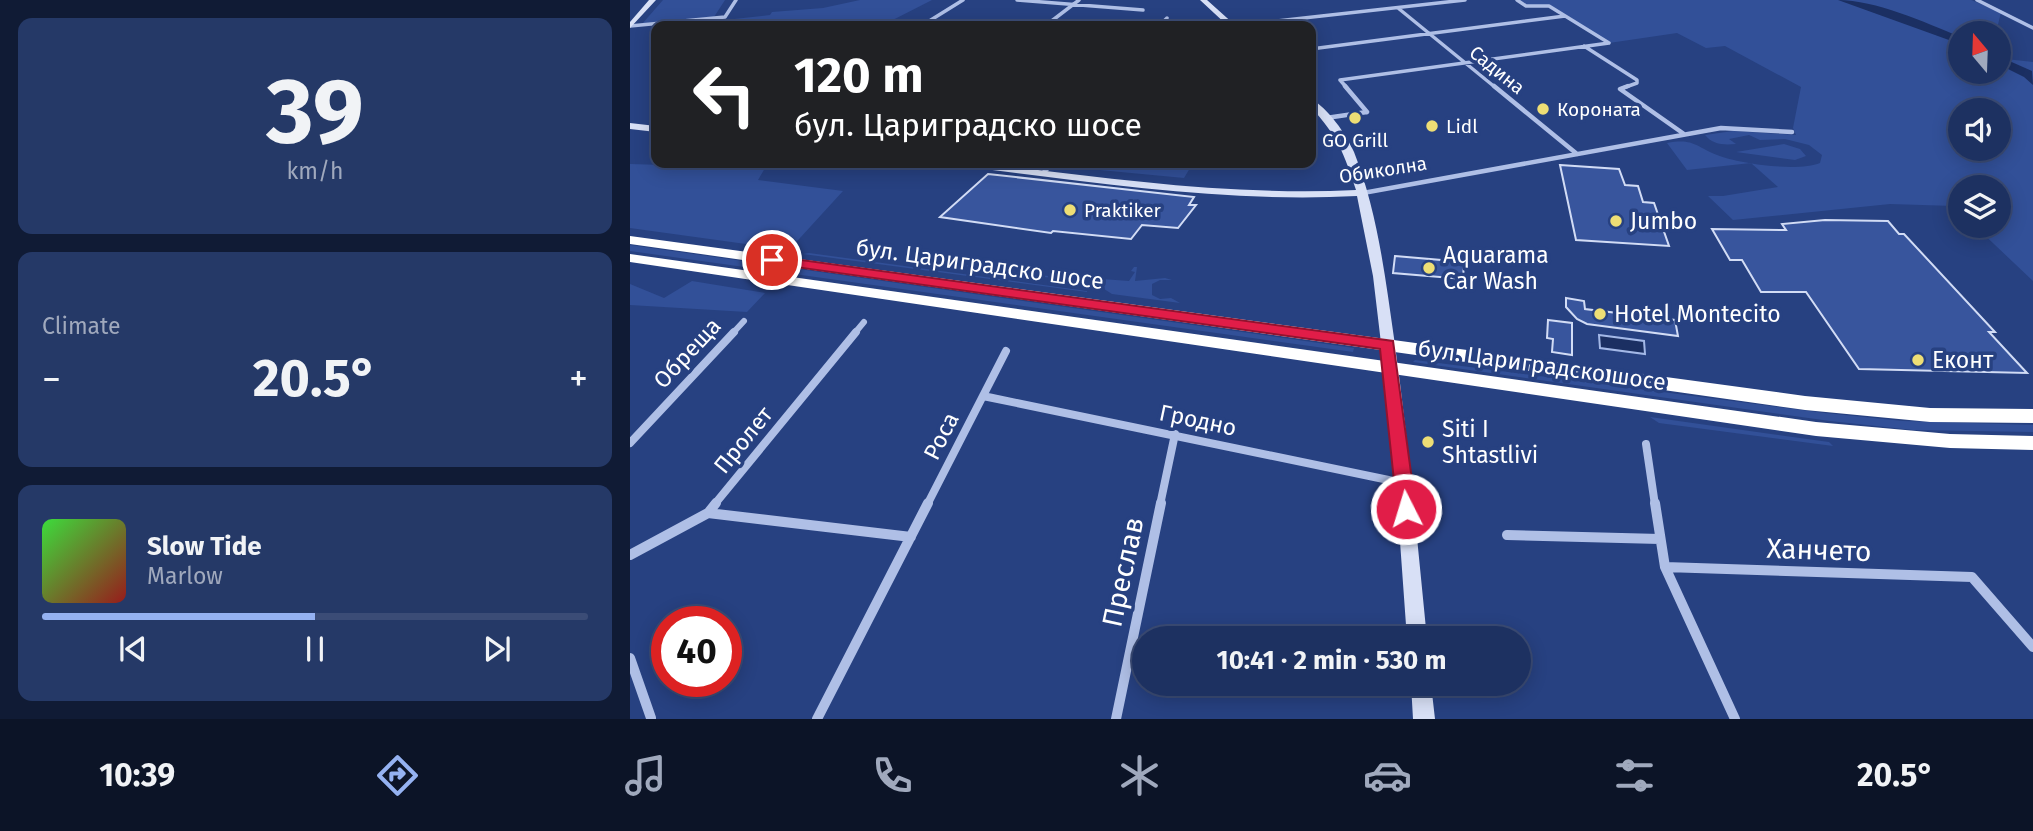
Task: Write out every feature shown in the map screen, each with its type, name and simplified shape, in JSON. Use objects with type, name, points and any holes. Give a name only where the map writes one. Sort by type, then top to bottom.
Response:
[{"type":"highway","name":"бул. Цариградско шосе","points":[[630,240],[1848,408],[1930,415],[2033,416]]},
{"type":"highway","name":"бул. Цариградско шосе","points":[[630,258],[1864,435],[2033,443]]},
{"type":"street","points":[[630,26],[653,0]]},
{"type":"street","points":[[683,21],[725,17],[736,0]]},
{"type":"street","points":[[929,21],[963,0]]},
{"type":"street","points":[[1017,0],[1143,10]]},
{"type":"street","points":[[1052,21],[1079,0]]},
{"type":"street","points":[[1203,0],[1226,21]]},
{"type":"street","points":[[1277,21],[1465,0]]},
{"type":"street","points":[[1326,118],[1367,112],[1340,80],[1609,43],[1549,6],[1527,6],[1517,0]]},
{"type":"street","points":[[1977,0],[2033,28]]},
{"type":"street","name":"Садина","points":[[1398,8],[1577,154]]},
{"type":"street","points":[[1316,48],[1565,16]]},
{"type":"street","points":[[630,26],[651,24]]},
{"type":"street","points":[[1584,46],[1637,80],[1637,83],[1622,88],[1621,91],[1684,134]]},
{"type":"street","points":[[1316,107],[1348,150],[1363,193],[1379,276],[1388,345],[1417,626]]},
{"type":"street","points":[[630,126],[651,128]]},
{"type":"street","name":"Обиколна","points":[[1006,168],[1259,196],[1314,197],[1363,193],[1721,128],[1792,132]]},
{"type":"street","points":[[1044,172],[1048,168]]},
{"type":"street","name":"Обреща","points":[[630,443],[744,321]]},
{"type":"street","name":"Пролет","points":[[630,555],[708,513],[864,323]]},
{"type":"street","name":"Роса","points":[[817,719],[1006,351]]},
{"type":"street","name":"Гродно","points":[[983,396],[1404,483]]},
{"type":"street","name":"Преслав","points":[[1116,719],[1175,434]]},
{"type":"street","points":[[1646,444],[1665,568],[1735,719]]},
{"type":"street","points":[[708,513],[911,537]]},
{"type":"street","points":[[1507,535],[1660,539]]},
{"type":"street","name":"Ханчето","points":[[1665,568],[1972,577],[2033,647]]},
{"type":"street","points":[[630,658],[651,718]]},
{"type":"street","points":[[1422,696],[1424,719]]},
{"type":"shaded area","points":[[663,0],[725,0],[714,17],[651,21],[642,24]]},
{"type":"shaded area","points":[[860,0],[932,0],[891,21],[725,20],[770,15],[772,12],[823,8]]},
{"type":"shaded area","points":[[1517,0],[1971,0],[2001,12],[1999,21],[1948,21],[1948,84],[2011,84],[2011,60],[2033,62],[2033,281],[1988,238],[2011,238],[2011,175],[1948,175],[1948,206],[1890,204],[1733,220],[1708,196],[1778,187],[1751,163],[1784,167],[1810,166],[1820,163],[1822,155],[1809,145],[1785,139],[1760,140],[1749,135],[1729,139],[1736,144],[1723,144],[1715,143],[1705,135],[1733,131],[1796,135],[1793,128],[1801,87],[1725,46],[1706,48],[1677,33],[1609,43],[1549,7],[1530,6]]},
{"type":"shaded area","points":[[1688,142],[1717,155],[1750,163],[1687,170],[1667,143]]},
{"type":"shaded area","points":[[1784,144],[1800,149],[1806,156],[1795,160],[1736,152]]},
{"type":"shaded area","points":[[630,164],[651,165],[651,168],[765,168],[758,180],[843,191],[789,250],[630,228]]},
{"type":"shaded area","points":[[1079,168],[1190,168],[1184,178]]},
{"type":"shaded area","points":[[630,245],[1354,348],[1353,352],[630,251]]},
{"type":"shaded area","points":[[803,254],[1087,291],[1087,292]]},
{"type":"shaded area","points":[[925,255],[924,259],[1048,276],[1054,272],[1088,278],[1082,282],[925,261],[921,257]]},
{"type":"shaded area","points":[[1137,267],[1135,281],[1165,278],[1172,280],[1160,280],[1152,284],[1152,295],[1160,299],[1171,298],[1180,303],[1112,294],[1101,287],[1102,279],[1129,281],[1135,272],[1131,271]]},
{"type":"shaded area","points":[[692,281],[765,293],[747,312],[630,305],[630,284],[664,298]]},
{"type":"shaded area","points":[[1599,335],[1644,341],[1645,354],[1600,348]]},
{"type":"shaded area","points":[[1415,360],[1825,413],[1903,421],[2033,425],[2033,432],[1913,430],[1830,421],[1413,362]]},
{"type":"shaded area","points":[[1650,417],[1829,442],[1833,446],[1659,423]]},
{"type":"building","name":"Jumbo","points":[[1560,165],[1619,169],[1625,185],[1638,186],[1643,202],[1654,203],[1669,246],[1576,240]]},
{"type":"building","name":"Praktiker","points":[[988,174],[1194,197],[1189,205],[1196,205],[1178,228],[1142,225],[1131,239],[1053,231],[1051,233],[940,217]]},
{"type":"building","points":[[1825,220],[1888,221],[1899,234],[1904,234],[1995,332],[1989,332],[2027,373],[1859,369],[1806,292],[1761,292],[1742,260],[1730,260],[1712,229],[1786,230],[1782,224]]},
{"type":"building","name":"Aquarama Car Wash","points":[[1395,256],[1464,262],[1463,279],[1393,273]]},
{"type":"building","name":"Hotel Montecito","points":[[1566,298],[1584,301],[1585,309],[1675,320],[1678,336],[1587,324],[1577,319],[1566,307]]},
{"type":"building","points":[[1548,320],[1572,323],[1572,355],[1552,352],[1553,339],[1547,338]]},
{"type":"waterway","points":[[1843,0],[1948,36]]},
{"type":"waterway","points":[[2011,66],[2028,74],[2033,81]]},
{"type":"place","name":"Короната","points":[[1543,109]]},
{"type":"place","name":"GO Grill","points":[[1355,118]]},
{"type":"place","name":"Lidl","points":[[1432,126]]},
{"type":"place","name":"Praktiker","points":[[1070,210]]},
{"type":"place","name":"Jumbo","points":[[1616,221]]},
{"type":"place","name":"Aquarama Car Wash","points":[[1429,268]]},
{"type":"place","name":"Hotel Montecito","points":[[1600,314]]},
{"type":"place","name":"Еконт","points":[[1918,360]]},
{"type":"place","name":"Siti I Shtastlivi","points":[[1428,442]]},
{"type":"route","points":[[772,260],[1388,345],[1401,444],[1406,509]]}]
